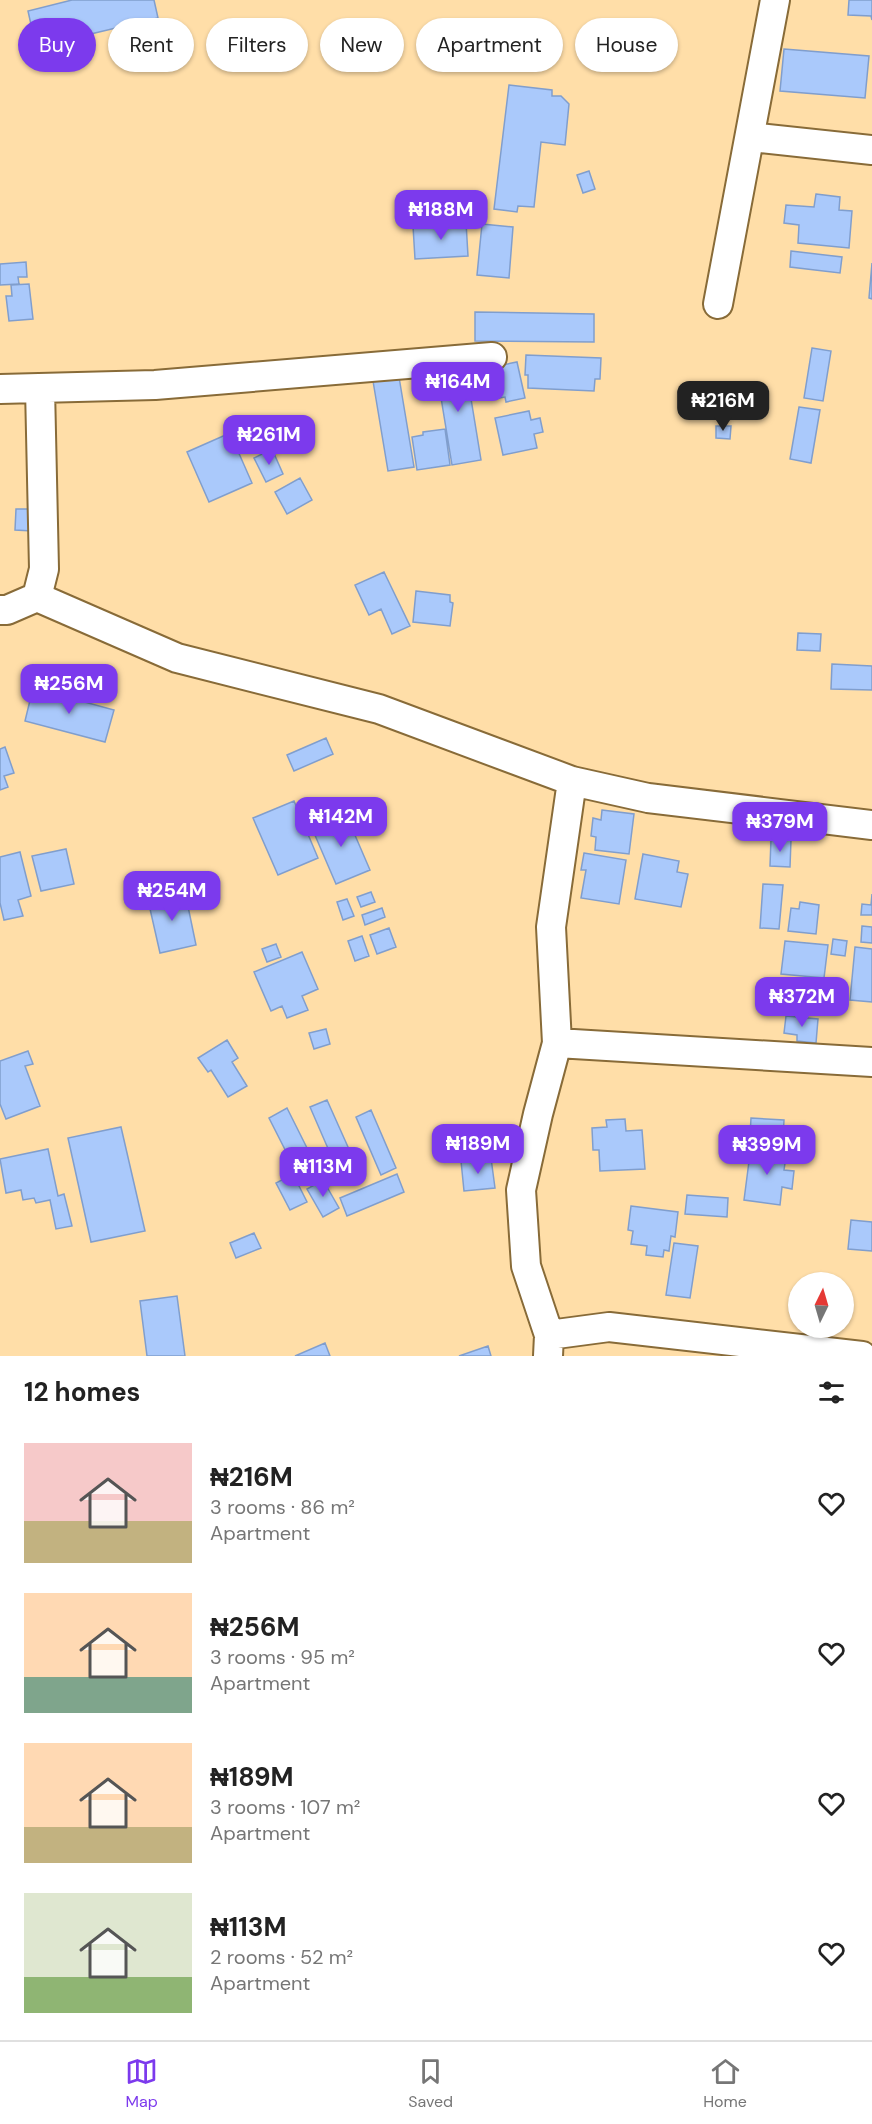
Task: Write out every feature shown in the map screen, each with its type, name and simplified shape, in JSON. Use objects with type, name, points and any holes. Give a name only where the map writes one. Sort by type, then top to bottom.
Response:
[{"type":"street","points":[[718,304],[775,0]]},
{"type":"street","points":[[750,137],[872,150]]},
{"type":"street","points":[[0,390],[155,386],[492,357]]},
{"type":"street","points":[[37,597],[44,569],[40,388]]},
{"type":"street","points":[[0,610],[7,610],[37,597],[177,657],[379,709],[573,782],[648,798],[872,825]]},
{"type":"street","points":[[573,782],[551,927],[557,1043],[521,1190],[526,1266],[549,1346],[609,1327],[862,1356]]},
{"type":"street","points":[[557,1043],[872,1062]]},
{"type":"building","points":[[72,0],[154,0],[158,18],[108,18],[108,30],[96,33],[96,18],[30,18],[28,11]]},
{"type":"building","points":[[849,0],[872,0],[872,20],[871,16],[848,15]]},
{"type":"building","points":[[784,49],[869,56],[865,98],[780,91]]},
{"type":"building","points":[[509,85],[552,90],[552,96],[561,96],[569,104],[565,145],[541,142],[534,207],[518,206],[517,212],[494,209]]},
{"type":"building","points":[[589,171],[595,189],[583,193],[577,175]]},
{"type":"building","points":[[816,194],[840,197],[839,210],[852,211],[849,248],[798,243],[799,225],[784,223],[786,205],[814,207]]},
{"type":"building","points":[[466,222],[468,256],[415,259],[413,226]]},
{"type":"building","points":[[482,224],[513,227],[509,278],[477,275]]},
{"type":"building","points":[[791,251],[842,257],[840,273],[790,267]]},
{"type":"building","points":[[26,262],[27,277],[18,277],[19,284],[0,285],[0,264]]},
{"type":"building","points":[[872,263],[872,299],[869,298]]},
{"type":"building","points":[[29,284],[33,319],[9,321],[6,296],[12,296],[11,285]]},
{"type":"building","points":[[475,312],[594,314],[594,342],[475,341]]},
{"type":"building","points":[[812,348],[831,351],[823,401],[804,398]]},
{"type":"building","points":[[526,355],[601,358],[600,379],[595,379],[594,391],[528,388],[528,375],[525,375]]},
{"type":"building","points":[[465,362],[481,460],[452,465],[436,367]]},
{"type":"building","points":[[517,362],[525,398],[506,402],[505,397],[494,399],[487,368]]},
{"type":"building","points":[[398,371],[414,467],[388,471],[372,375]]},
{"type":"building","points":[[799,407],[820,410],[811,463],[790,459]]},
{"type":"building","points":[[529,411],[531,420],[540,418],[543,432],[534,434],[537,448],[503,455],[495,418]]},
{"type":"building","points":[[716,426],[731,426],[730,439],[716,438]]},
{"type":"building","points":[[445,429],[450,465],[417,470],[412,437],[423,435],[423,432]]},
{"type":"building","points":[[230,433],[252,483],[209,502],[187,452]]},
{"type":"building","points":[[272,449],[283,474],[266,482],[254,458]]},
{"type":"building","points":[[300,478],[312,500],[287,514],[275,492]]},
{"type":"building","points":[[16,509],[33,509],[32,531],[15,530]]},
{"type":"building","points":[[384,572],[410,626],[392,634],[381,609],[369,615],[355,585]]},
{"type":"building","points":[[416,591],[450,595],[450,602],[453,603],[450,626],[413,622]]},
{"type":"building","points":[[798,633],[821,634],[820,651],[797,650]]},
{"type":"building","points":[[832,664],[872,666],[872,690],[831,689]]},
{"type":"building","points":[[33,688],[114,710],[105,742],[25,721]]},
{"type":"building","points":[[326,738],[333,754],[294,771],[287,755]]},
{"type":"building","points":[[5,747],[14,773],[4,776],[8,787],[0,790],[0,749]]},
{"type":"building","points":[[294,801],[318,858],[278,875],[253,818]]},
{"type":"building","points":[[602,810],[634,814],[629,854],[595,850],[596,837],[591,836],[593,818],[601,820]]},
{"type":"building","points":[[345,812],[370,870],[336,884],[311,826]]},
{"type":"building","points":[[771,839],[791,840],[790,867],[770,866]]},
{"type":"building","points":[[66,849],[74,884],[41,891],[32,856]]},
{"type":"building","points":[[20,852],[31,896],[18,900],[23,916],[4,920],[0,903],[0,857]]},
{"type":"building","points":[[584,853],[626,860],[619,904],[581,898],[586,870],[581,870]]},
{"type":"building","points":[[643,854],[679,861],[677,872],[688,874],[681,907],[635,899]]},
{"type":"building","points":[[763,884],[783,885],[779,929],[760,928]]},
{"type":"building","points":[[185,892],[196,945],[160,953],[148,900]]},
{"type":"building","points":[[371,892],[375,902],[361,907],[357,897]]},
{"type":"building","points":[[872,894],[872,915],[861,915],[862,904],[871,905]]},
{"type":"building","points":[[347,899],[354,916],[343,920],[337,902]]},
{"type":"building","points":[[800,902],[819,905],[816,934],[788,931],[791,908],[799,909]]},
{"type":"building","points":[[382,908],[385,917],[365,925],[362,915]]},
{"type":"building","points":[[862,926],[872,927],[872,943],[861,942]]},
{"type":"building","points":[[389,928],[396,947],[377,954],[370,935]]},
{"type":"building","points":[[362,936],[369,956],[355,961],[348,941]]},
{"type":"building","points":[[833,939],[847,941],[845,956],[831,954]]},
{"type":"building","points":[[785,941],[828,945],[824,978],[781,974]]},
{"type":"building","points":[[276,944],[281,957],[267,962],[262,949]]},
{"type":"building","points":[[855,947],[872,949],[872,1002],[850,1000]]},
{"type":"building","points":[[302,952],[318,989],[302,996],[308,1010],[287,1018],[282,1006],[271,1011],[254,972]]},
{"type":"building","points":[[786,1016],[818,1019],[816,1043],[797,1041],[797,1035],[784,1033]]},
{"type":"building","points":[[326,1029],[330,1044],[314,1049],[309,1033]]},
{"type":"building","points":[[227,1040],[238,1058],[232,1062],[247,1086],[228,1097],[211,1070],[208,1072],[198,1058]]},
{"type":"building","points":[[28,1051],[33,1064],[25,1066],[40,1106],[6,1119],[0,1104],[0,1061]]},
{"type":"building","points":[[327,1100],[361,1176],[343,1183],[310,1107]]},
{"type":"building","points":[[287,1108],[321,1176],[303,1185],[269,1118]]},
{"type":"building","points":[[371,1110],[396,1168],[381,1175],[356,1117]]},
{"type":"building","points":[[751,1118],[784,1120],[783,1138],[750,1136]]},
{"type":"building","points":[[625,1119],[626,1131],[642,1130],[645,1169],[600,1171],[599,1150],[593,1150],[592,1128],[607,1127],[606,1120]]},
{"type":"building","points":[[121,1127],[145,1231],[91,1242],[68,1138]]},
{"type":"building","points":[[751,1146],[787,1150],[784,1170],[794,1171],[792,1189],[782,1187],[780,1205],[744,1200]]},
{"type":"building","points":[[48,1149],[58,1196],[64,1194],[72,1226],[56,1229],[50,1200],[36,1203],[34,1198],[23,1200],[21,1190],[6,1193],[0,1159]]},
{"type":"building","points":[[491,1158],[495,1188],[464,1191],[461,1161]]},
{"type":"building","points":[[293,1174],[307,1202],[290,1210],[276,1183]]},
{"type":"building","points":[[397,1174],[404,1192],[347,1216],[340,1198]]},
{"type":"building","points":[[323,1180],[339,1208],[323,1217],[307,1189]]},
{"type":"building","points":[[687,1195],[728,1198],[727,1217],[685,1214]]},
{"type":"building","points":[[631,1206],[678,1212],[675,1237],[671,1236],[669,1251],[664,1250],[663,1257],[646,1255],[647,1246],[631,1244],[633,1231],[628,1230]]},
{"type":"building","points":[[851,1220],[872,1222],[872,1251],[848,1249]]},
{"type":"building","points":[[254,1233],[261,1248],[236,1258],[230,1243]]},
{"type":"building","points":[[674,1243],[698,1246],[690,1298],[666,1295]]},
{"type":"building","points":[[177,1296],[185,1356],[147,1356],[140,1301]]},
{"type":"building","points":[[325,1343],[330,1356],[295,1356]]},
{"type":"building","points":[[488,1346],[491,1356],[459,1356]]}]
